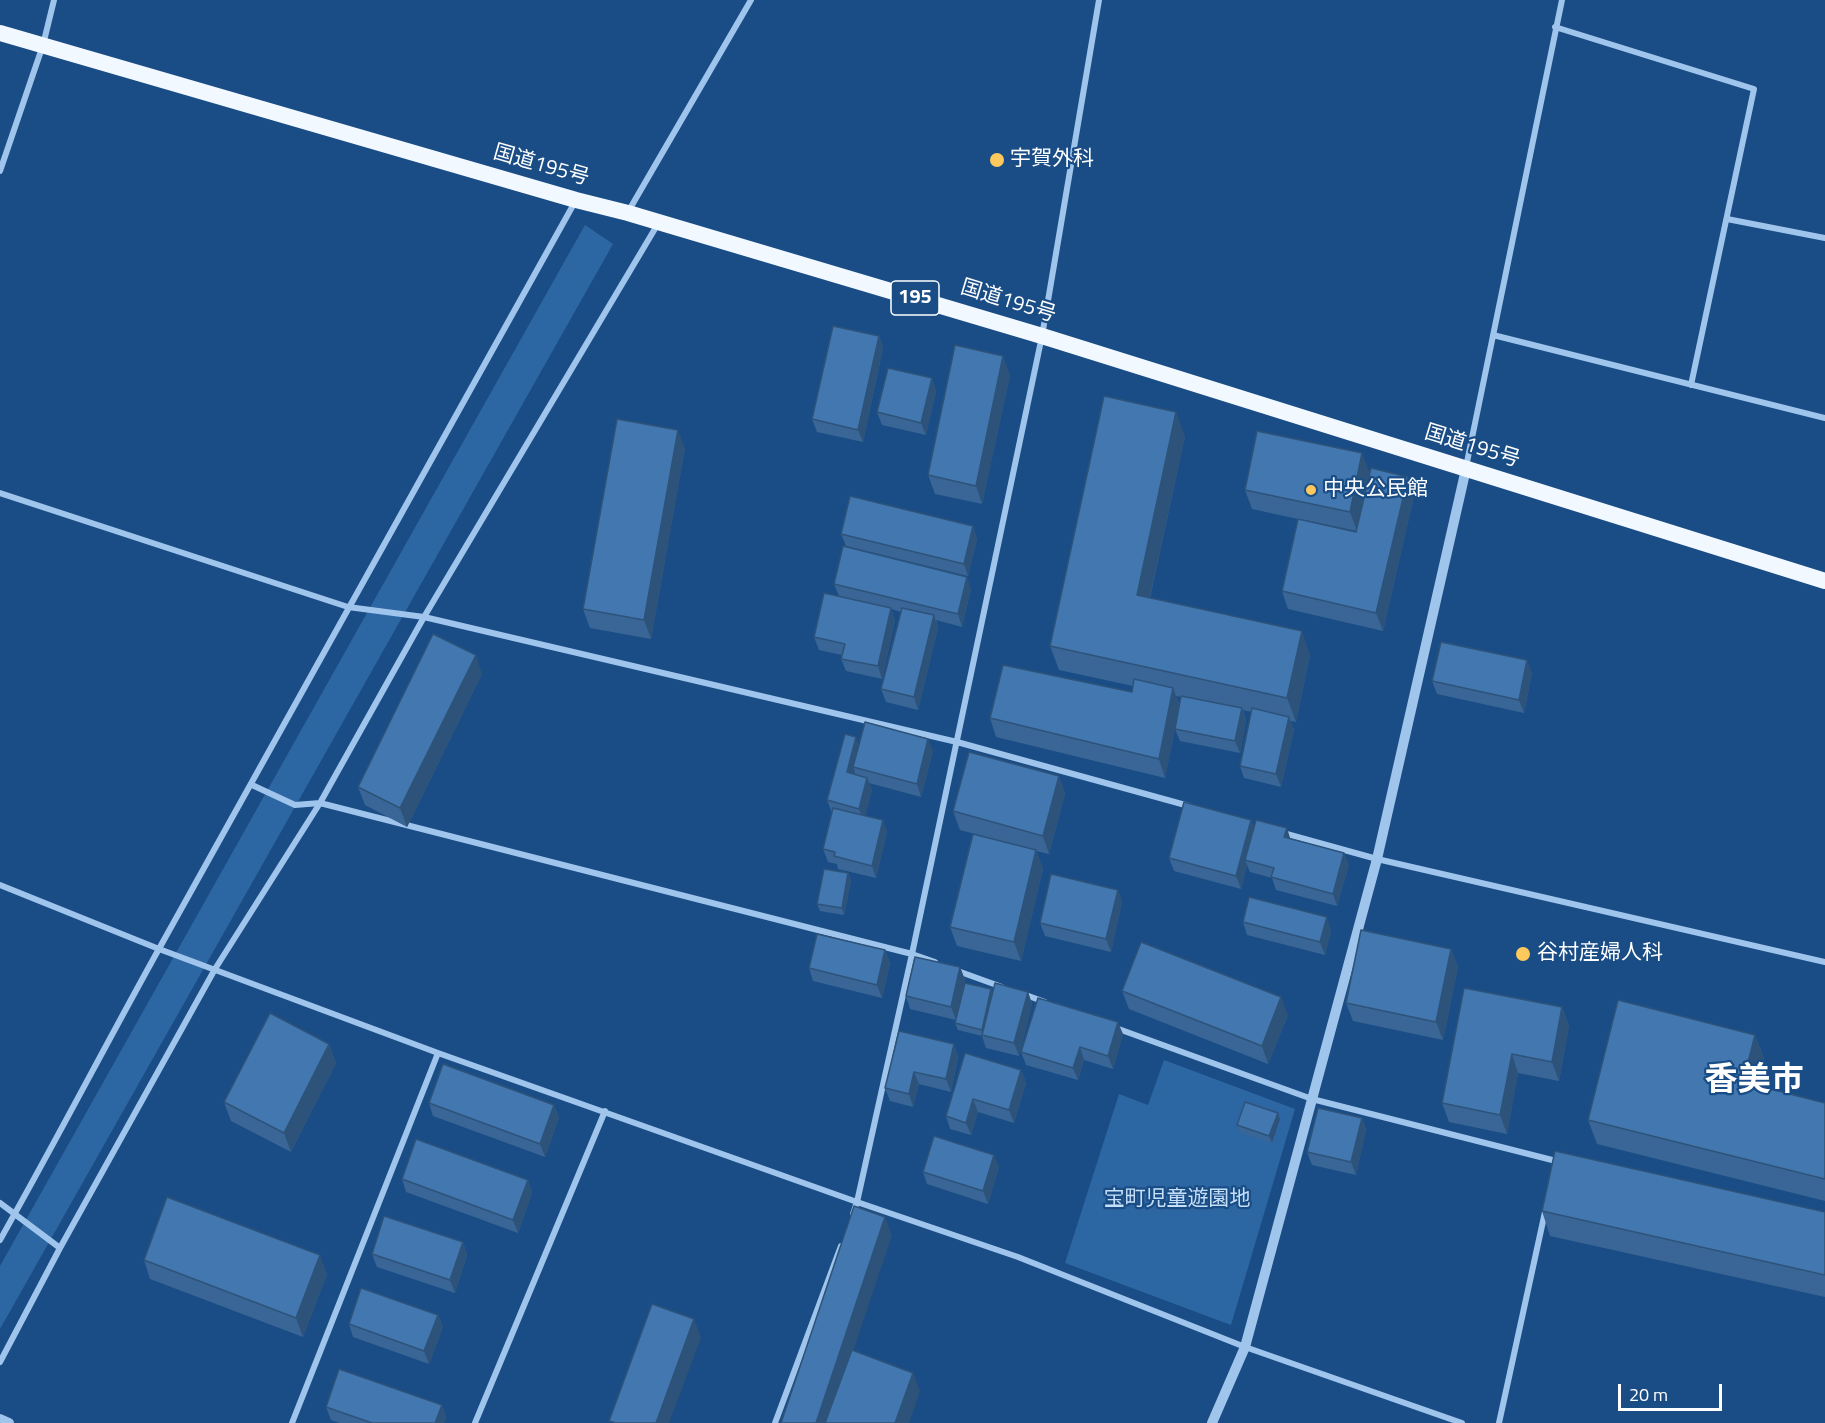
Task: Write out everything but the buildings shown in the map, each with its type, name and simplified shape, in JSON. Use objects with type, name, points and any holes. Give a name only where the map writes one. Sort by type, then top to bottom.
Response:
[{"type":"highway","name":"国道195号","points":[[0,33],[659,222],[1042,336],[1825,581]]},
{"type":"street","points":[[0,171],[43,45],[54,0]]},
{"type":"street","points":[[628,213],[750,0]]},
{"type":"street","points":[[849,1224],[857,1202],[912,954],[1042,336],[1099,0]]},
{"type":"street","points":[[1212,1423],[1245,1347],[1377,859],[1466,469],[1562,0]]},
{"type":"street","points":[[1555,27],[1754,89],[1691,385]]},
{"type":"street","points":[[0,1240],[348,607],[576,200]]},
{"type":"street","points":[[1727,219],[1825,238]]},
{"type":"street","points":[[0,1362],[60,1248],[215,969],[320,803],[424,617],[659,222]]},
{"type":"street","points":[[1493,335],[1825,418]]},
{"type":"street","points":[[0,493],[348,607],[424,617],[957,741],[1195,808]]},
{"type":"street","points":[[252,785],[295,805],[320,803],[912,954],[1056,1006]]},
{"type":"street","points":[[1275,830],[1377,859],[1825,962]]},
{"type":"street","points":[[0,885],[159,949],[438,1053],[1018,1257],[1245,1347],[1462,1423]]},
{"type":"street","points":[[1101,1022],[1312,1099],[1568,1164]]},
{"type":"street","points":[[292,1423],[438,1053]]},
{"type":"street","points":[[475,1423],[605,1111]]},
{"type":"street","points":[[1554,1173],[1556,1162]]},
{"type":"street","points":[[0,1203],[60,1248]]},
{"type":"street","points":[[1498,1423],[1546,1207]]},
{"type":"street","points":[[775,1423],[845,1235]]},
{"type":"street","points":[[0,1419],[9,1423]]},
{"type":"green space","points":[[585,225],[613,244],[0,1329],[0,1266]]},
{"type":"green space","name":"宝町児童遊園地","points":[[1164,1060],[1295,1109],[1231,1325],[1065,1263],[1119,1094],[1148,1105]]},
{"type":"place","name":"宇賀外科","points":[[997,160]]},
{"type":"place","name":"中央公民館","points":[[1311,490]]},
{"type":"place","name":"谷村産婦人科","points":[[1523,954]]},
{"type":"district","name":"香美市","points":[[1754,1082]]}]
